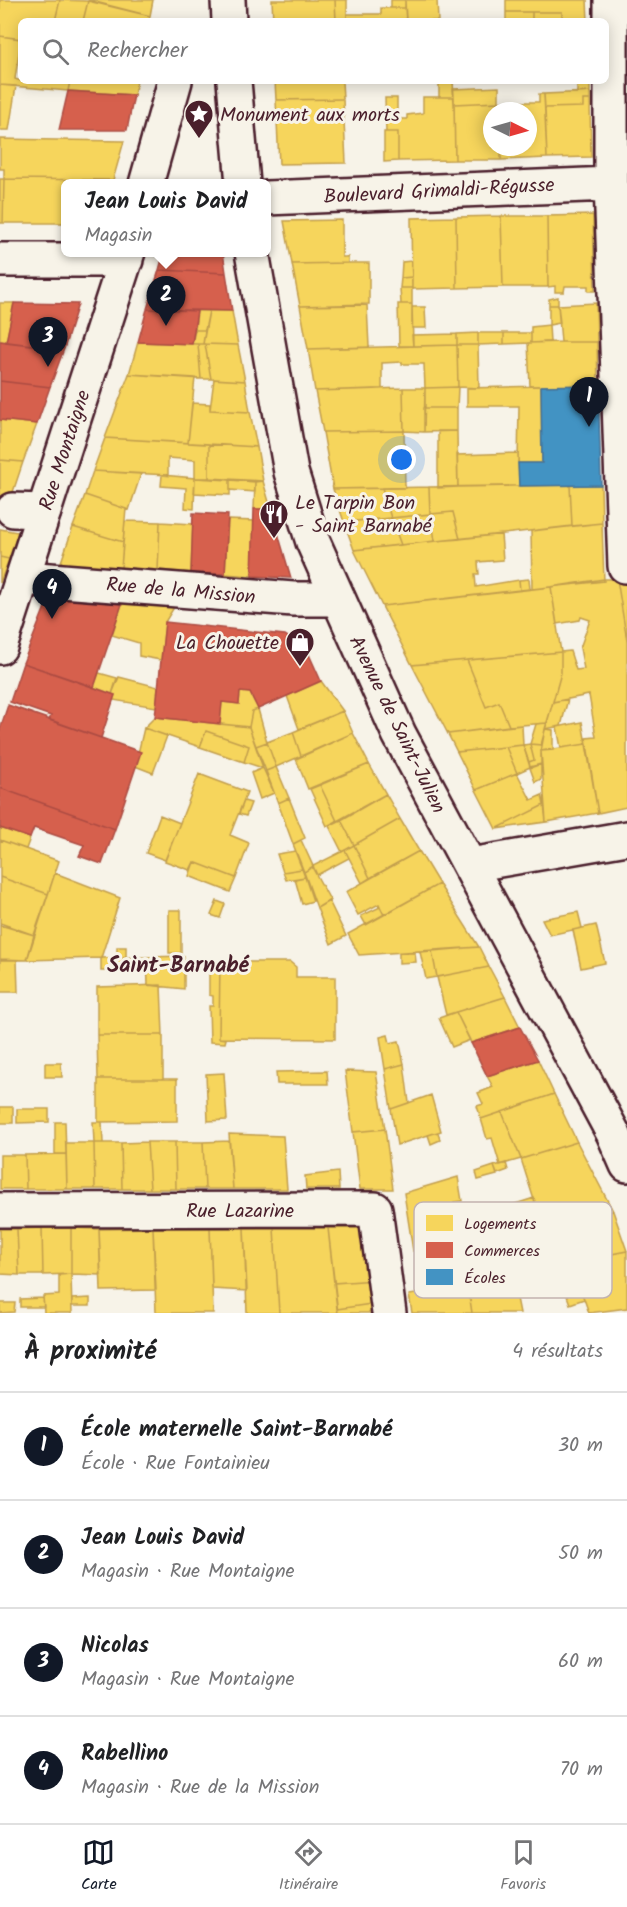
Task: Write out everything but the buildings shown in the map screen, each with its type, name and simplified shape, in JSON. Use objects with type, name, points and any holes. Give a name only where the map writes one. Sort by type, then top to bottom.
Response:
[{"type":"street","points":[[228,0],[229,18]]},
{"type":"street","points":[[611,0],[610,184],[625,566]]},
{"type":"street","points":[[147,179],[174,84]]},
{"type":"street","points":[[234,84],[243,179]]},
{"type":"street","name":"Boulevard Grimaldi-Régusse","points":[[271,198],[610,184]]},
{"type":"street","points":[[0,260],[95,257]]},
{"type":"street","name":"Rue Montaigne","points":[[0,647],[24,578],[28,511],[127,257]]},
{"type":"street","name":"Avenue de Saint-Julien","points":[[253,257],[291,472],[313,542],[399,735],[613,1133],[627,1165]]},
{"type":"street","name":"Rue de la Mission","points":[[24,578],[293,599],[338,598]]},
{"type":"street","points":[[470,865],[627,838]]},
{"type":"street","name":"Rue Lazarine","points":[[0,1210],[375,1209],[389,1313]]},
{"type":"place","name":"Monument aux morts","points":[[199,140]]},
{"type":"place","name":"Jean Louis David","points":[[166,326]]},
{"type":"place","name":"Nicolas","points":[[48,367]]},
{"type":"place","name":"École maternelle Saint-Barnabé","points":[[589,427]]},
{"type":"place","name":"Le Tarpin Bon - Saint Barnabé","points":[[274,540]]},
{"type":"place","name":"Rabellino","points":[[52,619]]},
{"type":"place","name":"La Chouette","points":[[300,668]]},
{"type":"district","name":"Saint-Barnabé","points":[[178,964]]}]
